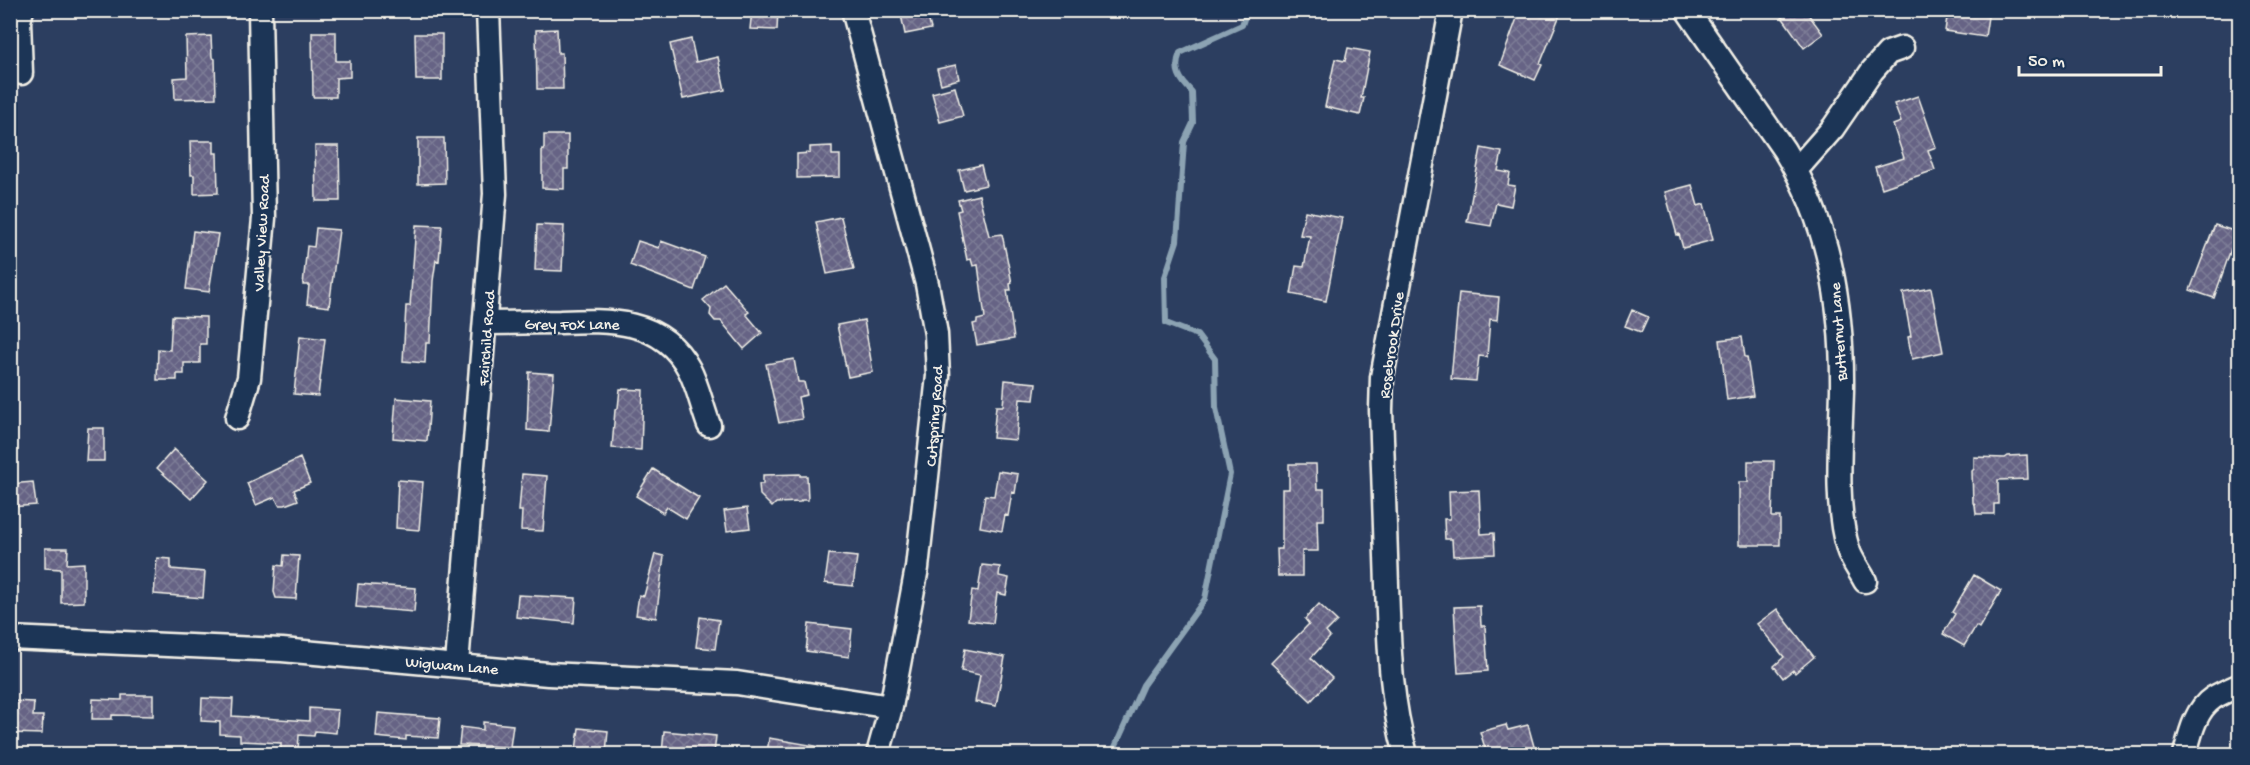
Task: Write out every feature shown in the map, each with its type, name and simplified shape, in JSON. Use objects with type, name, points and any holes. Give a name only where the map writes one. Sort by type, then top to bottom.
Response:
[{"type":"street","points":[[21,73],[19,21],[22,10]]},
{"type":"street","name":"Valley View Road","points":[[237,418],[249,378],[264,218],[260,10]]},
{"type":"street","name":"Fairchild Road","points":[[457,664],[495,194],[488,10]]},
{"type":"street","name":"Cutspring Road","points":[[853,10],[927,284],[937,353],[936,405],[917,568],[891,707],[878,754]]},
{"type":"street","name":"Rosebrook Drive","points":[[1406,754],[1397,725],[1394,703],[1389,628],[1381,410],[1382,377],[1451,10]]},
{"type":"street","name":"Butternut Lane","points":[[1687,10],[1796,170],[1815,210],[1830,257],[1839,306],[1841,352],[1841,512],[1848,550],[1865,581]]},
{"type":"street","points":[[1796,170],[1833,128],[1872,71],[1888,53],[1902,48]]},
{"type":"street","name":"Grey Fox Lane","points":[[486,323],[605,321],[630,324],[652,333],[672,347],[689,369],[709,425]]},
{"type":"street","name":"Wigwam Lane","points":[[10,638],[282,650],[584,676],[652,677],[737,683],[891,707]]},
{"type":"street","points":[[2185,754],[2191,731],[2200,712],[2211,699],[2240,685]]},
{"type":"building","points":[[752,10],[778,10],[777,30],[750,29]]},
{"type":"building","points":[[900,10],[926,10],[931,29],[905,34]]},
{"type":"building","points":[[1520,10],[1562,10],[1535,80],[1500,65]]},
{"type":"building","points":[[1777,10],[1805,10],[1823,34],[1804,48]]},
{"type":"building","points":[[1948,10],[1989,10],[1985,37],[1945,31]]},
{"type":"building","points":[[557,29],[558,53],[562,53],[563,89],[537,89],[536,30]]},
{"type":"building","points":[[312,32],[336,32],[336,61],[350,61],[350,77],[336,78],[336,97],[313,97]]},
{"type":"building","points":[[415,34],[442,34],[442,80],[416,80]]},
{"type":"building","points":[[211,36],[212,57],[215,59],[216,98],[175,99],[174,78],[187,77],[186,37]]},
{"type":"building","points":[[691,39],[696,62],[718,57],[725,90],[683,99],[670,44]]},
{"type":"building","points":[[1348,48],[1370,52],[1360,115],[1325,107],[1335,59],[1345,61]]},
{"type":"building","points":[[956,65],[959,79],[941,84],[937,69]]},
{"type":"building","points":[[955,87],[963,116],[940,122],[932,93]]},
{"type":"building","points":[[1918,96],[1936,147],[1928,150],[1935,170],[1882,188],[1875,167],[1904,158],[1893,125],[1901,122],[1894,104]]},
{"type":"building","points":[[544,135],[568,135],[568,169],[564,169],[564,189],[542,188]]},
{"type":"building","points":[[418,138],[444,138],[445,183],[418,184]]},
{"type":"building","points":[[190,141],[214,141],[214,153],[217,153],[218,193],[194,194]]},
{"type":"building","points":[[315,146],[339,146],[340,201],[316,201]]},
{"type":"building","points":[[832,146],[832,155],[840,155],[840,177],[797,178],[797,154],[810,153],[810,147]]},
{"type":"building","points":[[1481,148],[1502,152],[1498,171],[1510,173],[1508,185],[1515,186],[1511,206],[1496,203],[1491,226],[1467,222]]},
{"type":"building","points":[[981,165],[986,185],[964,190],[959,170]]},
{"type":"building","points":[[1692,185],[1698,206],[1704,204],[1713,240],[1683,248],[1665,192]]},
{"type":"building","points":[[979,195],[989,236],[1002,234],[1012,283],[1010,284],[1011,290],[1007,290],[1014,339],[977,345],[973,324],[985,318],[978,265],[973,266],[971,259],[967,260],[957,211],[961,210],[958,200]]},
{"type":"building","points":[[1305,211],[1342,218],[1326,301],[1291,294],[1296,266],[1304,267],[1310,236],[1300,235]]},
{"type":"building","points":[[841,217],[854,269],[827,274],[816,222]]},
{"type":"building","points":[[416,225],[442,226],[439,261],[436,260],[433,281],[430,343],[426,343],[425,363],[403,361],[406,306],[410,306]]},
{"type":"building","points":[[537,225],[564,226],[562,271],[535,270]]},
{"type":"building","points":[[2215,225],[2237,232],[2214,298],[2190,290]]},
{"type":"building","points":[[316,228],[339,230],[329,307],[307,304],[309,285],[303,285],[307,246],[314,247]]},
{"type":"building","points":[[193,231],[218,234],[209,292],[186,289]]},
{"type":"building","points":[[638,241],[659,248],[661,241],[705,257],[694,290],[630,265]]},
{"type":"building","points":[[724,283],[749,312],[746,314],[762,333],[744,349],[721,321],[715,321],[710,315],[711,309],[703,300]]},
{"type":"building","points":[[1931,288],[1943,352],[1912,359],[1908,337],[1911,336],[1903,293]]},
{"type":"building","points":[[1459,293],[1499,297],[1497,320],[1490,319],[1487,357],[1479,356],[1476,381],[1451,379]]},
{"type":"building","points":[[1632,310],[1648,317],[1641,332],[1625,326]]},
{"type":"building","points":[[172,316],[206,317],[206,344],[200,344],[200,363],[184,363],[184,374],[177,374],[177,380],[157,380],[158,349],[170,350]]},
{"type":"building","points":[[864,320],[873,372],[848,377],[837,325]]},
{"type":"building","points":[[300,336],[325,339],[318,396],[294,394]]},
{"type":"building","points":[[1742,337],[1753,396],[1727,400],[1720,340]]},
{"type":"building","points":[[794,359],[798,382],[804,382],[807,395],[798,397],[802,419],[779,423],[766,364]]},
{"type":"building","points":[[529,372],[554,374],[549,432],[527,430]]},
{"type":"building","points":[[1005,380],[1036,383],[1034,400],[1020,399],[1016,440],[993,438],[996,406],[1003,406]]},
{"type":"building","points":[[620,389],[643,390],[641,450],[612,448],[615,410],[618,408]]},
{"type":"building","points":[[396,398],[430,401],[427,441],[393,438]]},
{"type":"building","points":[[88,428],[104,428],[104,461],[86,461]]},
{"type":"building","points":[[174,449],[208,480],[191,499],[157,468]]},
{"type":"building","points":[[2027,455],[2028,479],[1998,480],[1998,504],[1994,504],[1994,514],[1976,514],[1973,503],[1974,457],[2005,458]]},
{"type":"building","points":[[300,458],[310,483],[294,490],[298,500],[279,505],[275,497],[256,505],[247,483]]},
{"type":"building","points":[[1748,461],[1774,461],[1772,517],[1780,517],[1780,545],[1739,545],[1739,482],[1748,482]]},
{"type":"building","points":[[1289,464],[1316,464],[1317,489],[1324,489],[1324,520],[1317,520],[1318,551],[1302,551],[1302,576],[1278,576],[1277,549],[1282,549],[1282,489],[1289,489]]},
{"type":"building","points":[[653,469],[699,498],[686,519],[667,507],[663,513],[636,496]]},
{"type":"building","points":[[998,471],[1018,474],[1015,493],[1012,492],[1008,516],[1005,515],[1002,531],[980,527],[985,495],[994,496]]},
{"type":"building","points":[[522,474],[547,476],[543,531],[521,530],[522,511],[519,511]]},
{"type":"building","points":[[800,474],[800,476],[807,476],[808,500],[776,503],[772,507],[760,495],[759,484],[763,484],[763,475]]},
{"type":"building","points":[[398,480],[423,482],[419,530],[396,528]]},
{"type":"building","points":[[33,482],[36,505],[10,507],[10,484]]},
{"type":"building","points":[[1479,490],[1481,534],[1494,533],[1495,554],[1453,556],[1452,539],[1445,539],[1444,519],[1450,519],[1449,491]]},
{"type":"building","points":[[747,508],[750,528],[727,531],[724,511]]},
{"type":"building","points":[[45,548],[68,548],[67,564],[84,563],[84,602],[61,603],[61,569],[45,568]]},
{"type":"building","points":[[655,554],[664,556],[656,618],[636,615],[639,595],[644,596]]},
{"type":"building","points":[[829,554],[857,557],[853,586],[825,583]]},
{"type":"building","points":[[284,555],[299,556],[296,599],[276,598],[274,592],[276,565],[283,566]]},
{"type":"building","points":[[157,558],[171,559],[171,569],[205,572],[203,598],[154,594]]},
{"type":"building","points":[[982,565],[1000,567],[999,576],[1009,578],[1006,595],[997,593],[993,623],[968,620],[972,590],[978,591]]},
{"type":"building","points":[[1974,575],[2001,591],[1979,628],[1976,626],[1964,646],[1943,634],[1955,614],[1952,612]]},
{"type":"building","points":[[358,584],[416,588],[414,612],[356,607]]},
{"type":"building","points":[[518,595],[576,598],[574,623],[516,617]]},
{"type":"building","points":[[1319,604],[1337,621],[1326,632],[1330,637],[1311,658],[1332,678],[1311,701],[1271,663],[1309,624],[1305,619]]},
{"type":"building","points":[[1480,606],[1481,626],[1485,626],[1488,671],[1458,673],[1454,607]]},
{"type":"building","points":[[1777,609],[1814,657],[1795,673],[1793,670],[1783,678],[1774,666],[1784,657],[1757,624]]},
{"type":"building","points":[[700,617],[719,620],[715,649],[696,647]]},
{"type":"building","points":[[809,624],[852,629],[849,657],[806,651]]},
{"type":"building","points":[[965,649],[1005,657],[996,706],[975,702],[980,675],[961,671]]},
{"type":"building","points":[[122,695],[153,695],[153,716],[112,715],[112,719],[92,719],[93,699],[122,700]]},
{"type":"building","points":[[202,698],[233,699],[232,716],[309,721],[309,708],[338,710],[336,733],[315,731],[314,736],[299,735],[298,751],[281,750],[281,743],[240,741],[240,735],[220,734],[220,722],[201,721]]},
{"type":"building","points":[[10,701],[34,702],[33,716],[43,716],[42,734],[10,733]]},
{"type":"building","points":[[378,713],[440,718],[438,738],[406,736],[406,740],[376,737]]},
{"type":"building","points":[[483,722],[513,725],[510,747],[459,745],[461,727],[483,730]]},
{"type":"building","points":[[1506,725],[1508,730],[1528,725],[1535,750],[1518,754],[1487,754],[1480,732]]},
{"type":"building","points":[[579,728],[608,731],[606,753],[576,750]]},
{"type":"building","points":[[664,731],[716,736],[714,754],[662,754]]},
{"type":"building","points":[[769,738],[816,746],[815,754],[767,754]]},
{"type":"waterway","points":[[1116,754],[1115,747],[1143,685],[1205,599],[1230,474],[1216,408],[1215,359],[1197,335],[1166,323],[1165,277],[1177,241],[1184,142],[1193,123],[1192,92],[1179,74],[1178,59],[1180,53],[1242,25],[1247,10]]}]
